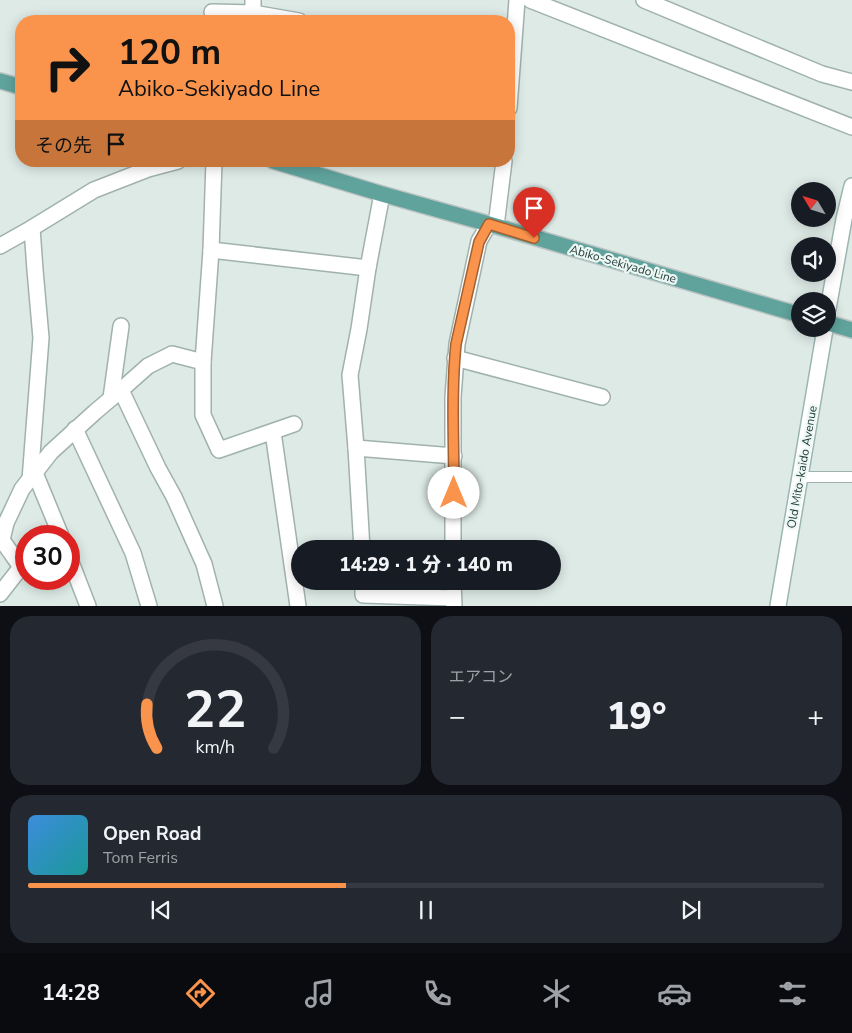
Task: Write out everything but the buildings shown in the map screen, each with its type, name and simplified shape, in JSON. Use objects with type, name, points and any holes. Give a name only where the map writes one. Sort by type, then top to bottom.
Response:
[{"type":"main road","points":[[0,81],[15,85]]},
{"type":"main road","name":"Abiko-Sekiyado Line","points":[[294,167],[791,312]]},
{"type":"main road","points":[[836,325],[852,330]]},
{"type":"street","points":[[515,27],[517,0]]},
{"type":"street","points":[[530,0],[852,127]]},
{"type":"street","points":[[644,0],[822,74],[852,82]]},
{"type":"street","points":[[212,11],[253,7],[279,15]]},
{"type":"street","points":[[0,246],[94,190],[156,167]]},
{"type":"street","points":[[214,167],[211,250],[203,362],[203,415],[219,450],[294,424]]},
{"type":"street","points":[[454,540],[453,397],[456,344],[479,242],[492,225],[503,167]]},
{"type":"street","points":[[832,292],[848,219],[852,186]]},
{"type":"street","points":[[361,540],[350,375],[382,194]]},
{"type":"street","points":[[32,228],[41,338],[33,476],[55,525]]},
{"type":"street","points":[[211,250],[368,268]]},
{"type":"street","points":[[121,326],[116,394],[174,497],[204,564],[215,606]]},
{"type":"street","name":"Old Mito-kaido Avenue","points":[[778,606],[824,337]]},
{"type":"street","points":[[0,594],[20,567],[1,541],[3,519],[22,489],[51,452],[148,366],[172,354],[203,362]]},
{"type":"street","points":[[455,358],[602,397]]},
{"type":"street","points":[[76,430],[133,553],[149,606]]},
{"type":"street","points":[[272,432],[298,606]]},
{"type":"street","points":[[356,448],[454,456]]},
{"type":"street","points":[[80,585],[88,606]]},
{"type":"street","points":[[363,590],[363,595],[454,602]]},
{"type":"lane","points":[[800,477],[852,477]]},
{"type":"route","points":[[454,493],[453,397],[456,344],[479,242],[489,224],[534,238]]}]
